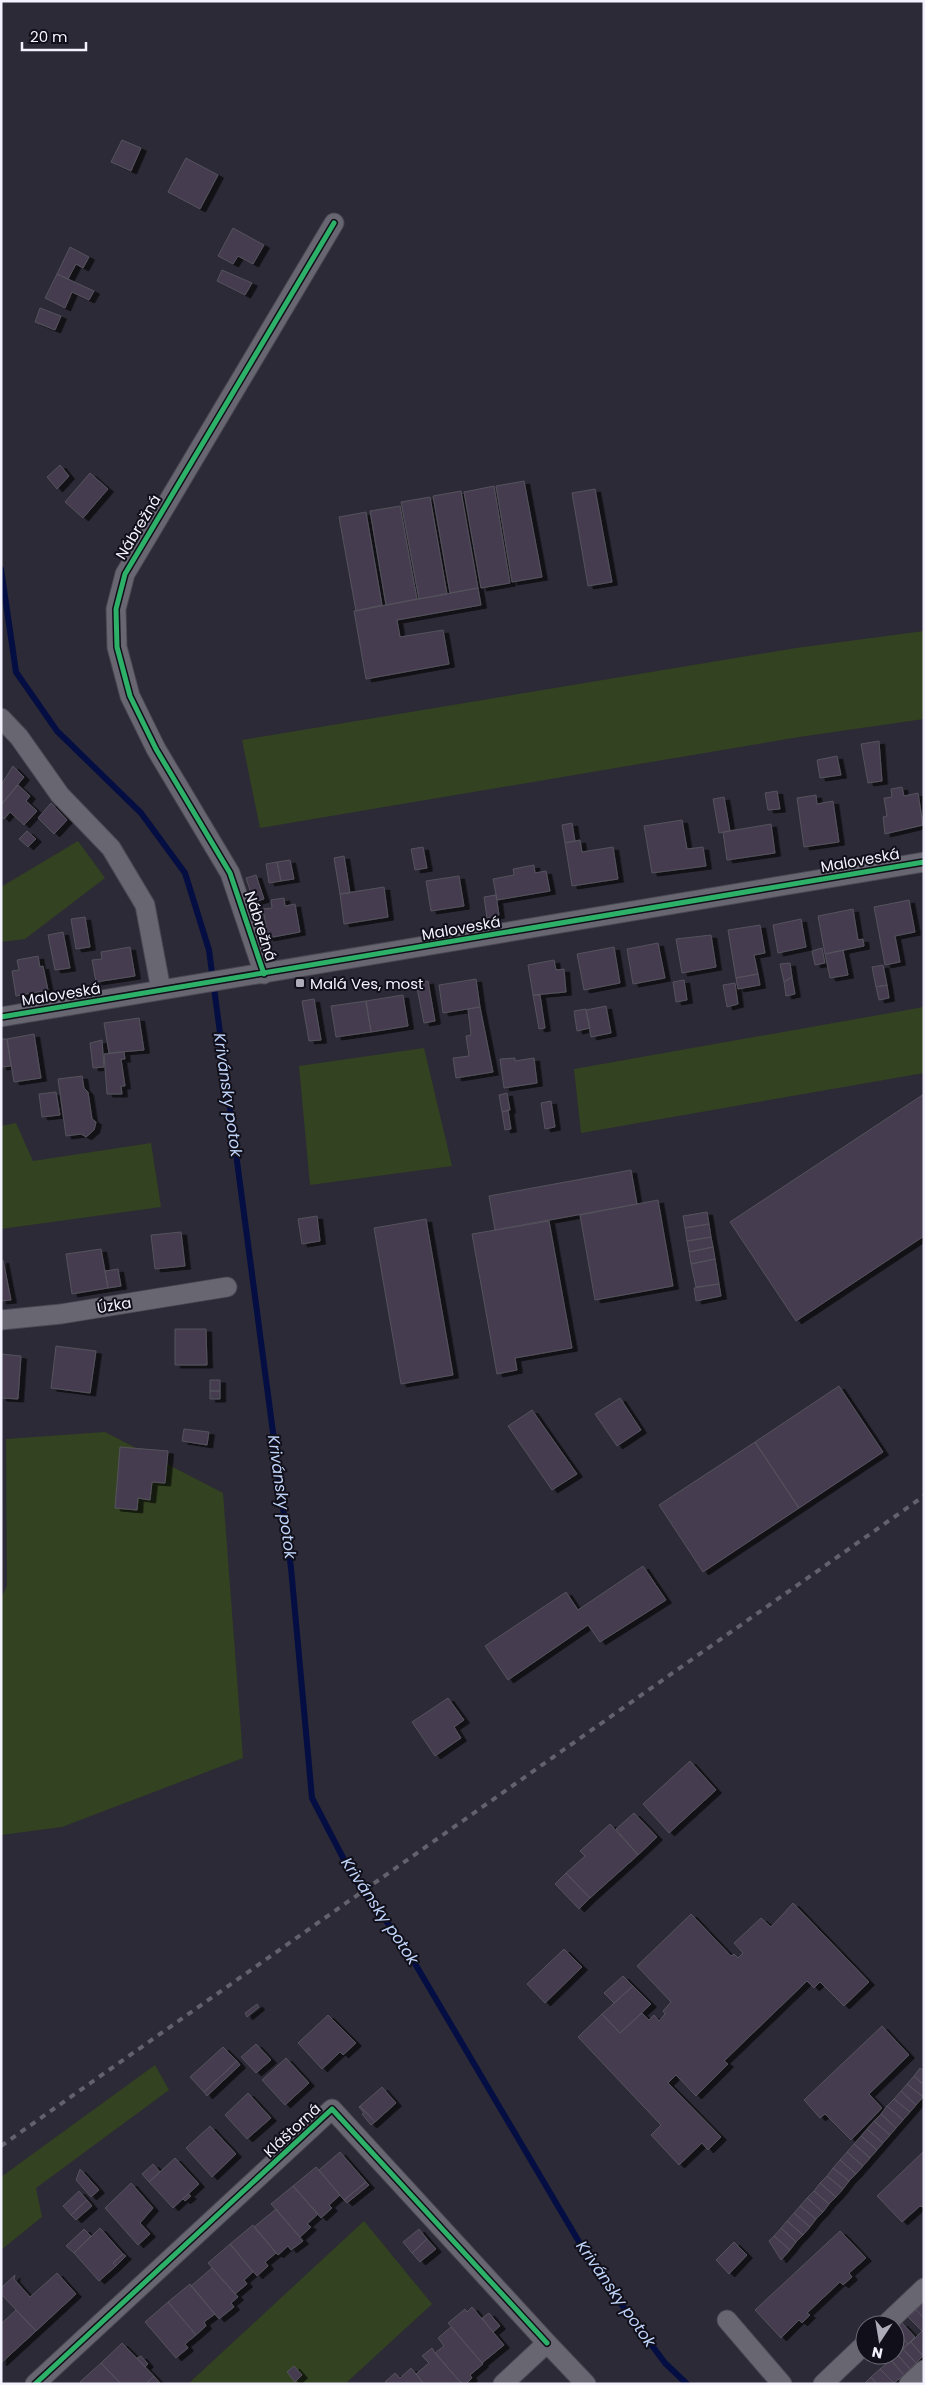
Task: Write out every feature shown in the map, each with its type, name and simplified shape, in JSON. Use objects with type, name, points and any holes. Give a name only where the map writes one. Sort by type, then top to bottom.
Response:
[{"type":"street","name":"Nábrežná","points":[[259,975],[230,873],[156,749],[130,696],[117,647],[116,609],[125,574],[334,223]]},
{"type":"street","points":[[1,718],[19,737],[60,795],[111,848],[145,905],[161,990]]},
{"type":"street","name":"Maloveská","points":[[1,1017],[924,862]]},
{"type":"street","name":"Úzka","points":[[1,1320],[61,1314],[227,1287]]},
{"type":"street","name":"Kláštorná","points":[[35,2384],[332,2109],[547,2343]]},
{"type":"street","points":[[896,2315],[924,2288]]},
{"type":"street","points":[[726,2320],[782,2384]]},
{"type":"street","points":[[503,2384],[547,2343],[586,2384]]},
{"type":"street","points":[[822,2384],[855,2353]]},
{"type":"street","points":[[910,2384],[924,2370]]},
{"type":"green space","points":[[924,631],[924,719],[799,737],[260,828],[242,740],[796,648]]},
{"type":"green space","points":[[78,841],[105,878],[25,939],[1,942],[1,887]]},
{"type":"green space","points":[[924,1007],[924,1073],[581,1133],[574,1069]]},
{"type":"green space","points":[[424,1048],[452,1166],[310,1185],[299,1066]]},
{"type":"green space","points":[[16,1123],[33,1161],[151,1143],[161,1207],[1,1229],[1,1126]]},
{"type":"green space","points":[[105,1432],[223,1493],[243,1758],[62,1827],[1,1835],[1,1598],[7,1586],[6,1439]]},
{"type":"green space","points":[[155,2065],[169,2090],[36,2188],[42,2217],[1,2250],[1,2177]]},
{"type":"green space","points":[[364,2221],[432,2304],[345,2384],[188,2384]]},
{"type":"building","points":[[122,140],[141,148],[131,171],[111,162]]},
{"type":"building","points":[[186,158],[218,175],[200,209],[168,192]]},
{"type":"building","points":[[233,228],[264,245],[253,264],[238,256],[233,264],[218,256]]},
{"type":"building","points":[[70,247],[89,257],[83,268],[76,264],[68,279],[57,274]]},
{"type":"building","points":[[222,270],[252,283],[245,295],[217,281]]},
{"type":"building","points":[[57,274],[94,291],[89,300],[72,292],[65,308],[45,298]]},
{"type":"building","points":[[40,308],[61,316],[55,330],[35,322]]},
{"type":"building","points":[[60,465],[69,476],[57,489],[47,477]]},
{"type":"building","points":[[90,473],[108,489],[83,518],[65,502]]},
{"type":"building","points":[[524,481],[542,577],[512,582],[496,486]]},
{"type":"building","points":[[494,486],[510,583],[481,588],[464,492]]},
{"type":"building","points":[[595,489],[612,582],[588,586],[572,493]]},
{"type":"building","points":[[461,491],[478,588],[450,593],[433,496]]},
{"type":"building","points":[[430,497],[447,594],[419,599],[401,502]]},
{"type":"building","points":[[400,506],[417,599],[386,605],[370,511]]},
{"type":"building","points":[[366,512],[382,605],[356,611],[339,517]]},
{"type":"building","points":[[478,588],[481,605],[397,620],[400,637],[443,630],[449,664],[366,679],[354,611]]},
{"type":"building","points":[[879,741],[882,781],[868,783],[861,744]]},
{"type":"building","points":[[837,756],[841,775],[820,778],[817,760]]},
{"type":"building","points":[[13,766],[24,777],[1,805],[1,785]]},
{"type":"building","points":[[18,785],[30,796],[26,801],[37,811],[24,825],[10,812],[4,819],[1,816],[1,805]]},
{"type":"building","points":[[902,787],[904,796],[918,793],[923,825],[885,834],[883,817],[887,816],[884,798],[892,797],[891,789]]},
{"type":"building","points":[[777,791],[780,809],[768,810],[765,793]]},
{"type":"building","points":[[816,795],[817,804],[833,801],[839,842],[804,847],[797,798]]},
{"type":"building","points":[[724,797],[730,831],[719,833],[713,799]]},
{"type":"building","points":[[51,803],[67,820],[54,834],[38,818]]},
{"type":"building","points":[[682,820],[687,849],[703,847],[706,866],[652,873],[644,826]]},
{"type":"building","points":[[572,823],[575,841],[565,843],[562,825]]},
{"type":"building","points":[[771,824],[775,853],[727,860],[723,832]]},
{"type":"building","points":[[27,831],[36,839],[28,847],[19,839]]},
{"type":"building","points":[[580,840],[582,852],[613,847],[618,879],[572,886],[565,843]]},
{"type":"building","points":[[423,847],[427,868],[415,870],[411,849]]},
{"type":"building","points":[[344,856],[350,893],[340,894],[334,858]]},
{"type":"building","points":[[290,860],[294,879],[281,881],[277,862]]},
{"type":"building","points":[[277,862],[281,881],[269,883],[266,864]]},
{"type":"building","points":[[534,865],[535,873],[546,871],[550,891],[497,900],[493,879],[514,875],[513,869]]},
{"type":"building","points":[[256,875],[264,899],[254,902],[246,878]]},
{"type":"building","points":[[459,876],[464,906],[431,911],[426,881]]},
{"type":"building","points":[[384,887],[388,917],[344,924],[340,894]]},
{"type":"building","points":[[496,895],[499,915],[487,918],[484,897]]},
{"type":"building","points":[[284,898],[285,906],[295,904],[300,932],[268,938],[263,909],[272,908],[271,900]]},
{"type":"building","points":[[909,900],[915,932],[895,936],[900,962],[885,965],[874,907]]},
{"type":"building","points":[[853,909],[858,940],[863,939],[864,946],[825,954],[818,916]]},
{"type":"building","points":[[85,917],[90,947],[76,949],[71,919]]},
{"type":"building","points":[[801,919],[806,947],[778,953],[773,925]]},
{"type":"building","points":[[760,925],[765,953],[754,955],[758,974],[736,978],[728,930]]},
{"type":"building","points":[[63,932],[70,968],[55,970],[48,935]]},
{"type":"building","points":[[711,935],[716,967],[682,973],[676,939]]},
{"type":"building","points":[[658,943],[665,978],[633,984],[627,949]]},
{"type":"building","points":[[130,947],[135,976],[96,982],[92,960],[102,959],[101,952]]},
{"type":"building","points":[[614,947],[620,983],[584,990],[577,954]]},
{"type":"building","points":[[822,948],[825,963],[815,965],[812,951]]},
{"type":"building","points":[[843,950],[848,975],[830,978],[825,954]]},
{"type":"building","points":[[38,956],[40,967],[43,966],[48,990],[16,996],[12,971],[19,970],[17,960]]},
{"type":"building","points":[[554,960],[556,970],[564,969],[566,992],[533,995],[528,965]]},
{"type":"building","points":[[790,963],[792,977],[784,982],[780,964]]},
{"type":"building","points":[[883,965],[887,985],[876,987],[872,967]]},
{"type":"building","points":[[758,974],[760,985],[738,989],[736,978]]},
{"type":"building","points":[[792,977],[795,994],[786,996],[784,982]]},
{"type":"building","points":[[476,979],[480,1007],[443,1013],[439,985]]},
{"type":"building","points":[[684,980],[687,1000],[676,1002],[673,982]]},
{"type":"building","points":[[428,981],[435,1021],[424,1023],[416,983]]},
{"type":"building","points":[[735,983],[738,1004],[727,1007],[723,985]]},
{"type":"building","points":[[887,985],[889,998],[879,1000],[876,987]]},
{"type":"building","points":[[403,995],[408,1026],[371,1032],[366,1001]]},
{"type":"building","points":[[533,995],[540,995],[545,1028],[539,1029]]},
{"type":"building","points":[[314,999],[321,1040],[309,1041],[302,1001]]},
{"type":"building","points":[[366,1001],[371,1032],[336,1037],[331,1006]]},
{"type":"building","points":[[606,1006],[611,1033],[591,1037],[586,1010]]},
{"type":"building","points":[[480,1007],[493,1072],[456,1078],[453,1058],[469,1056],[466,1036],[471,1035],[468,1009]]},
{"type":"building","points":[[586,1009],[590,1028],[577,1031],[574,1011]]},
{"type":"building","points":[[139,1018],[144,1050],[109,1053],[104,1023]]},
{"type":"building","points":[[34,1034],[41,1078],[14,1082],[7,1039]]},
{"type":"building","points":[[1,1039],[7,1039],[11,1066],[1,1067]]},
{"type":"building","points":[[102,1040],[104,1067],[93,1068],[90,1043]]},
{"type":"building","points":[[124,1052],[125,1059],[121,1059],[125,1086],[121,1086],[122,1094],[107,1094],[104,1054]]},
{"type":"building","points":[[515,1058],[515,1061],[534,1058],[537,1083],[504,1088],[500,1059]]},
{"type":"building","points":[[82,1076],[84,1088],[88,1092],[92,1119],[96,1122],[94,1130],[86,1137],[81,1134],[66,1136],[58,1079]]},
{"type":"building","points":[[56,1092],[60,1115],[42,1117],[39,1094]]},
{"type":"building","points":[[507,1093],[510,1110],[502,1112],[499,1095]]},
{"type":"building","points":[[924,1094],[924,1236],[796,1321],[730,1222]]},
{"type":"building","points":[[551,1101],[555,1127],[545,1129],[541,1103]]},
{"type":"building","points":[[508,1110],[511,1129],[505,1130],[502,1112]]},
{"type":"building","points":[[631,1170],[637,1204],[495,1230],[489,1196]]},
{"type":"building","points":[[658,1200],[673,1286],[595,1300],[580,1215]]},
{"type":"building","points":[[707,1212],[709,1224],[685,1228],[683,1216]]},
{"type":"building","points":[[317,1216],[320,1241],[302,1244],[298,1219]]},
{"type":"building","points":[[426,1219],[453,1375],[401,1384],[374,1228]]},
{"type":"building","points":[[549,1221],[572,1348],[515,1358],[517,1370],[497,1374],[472,1234]]},
{"type":"building","points":[[709,1224],[711,1237],[687,1241],[685,1228]]},
{"type":"building","points":[[181,1232],[185,1266],[155,1269],[151,1235]]},
{"type":"building","points":[[711,1237],[713,1247],[689,1252],[687,1241]]},
{"type":"building","points":[[713,1247],[715,1259],[691,1264],[689,1252]]},
{"type":"building","points":[[101,1249],[108,1288],[72,1294],[66,1254]]},
{"type":"building","points":[[715,1259],[719,1284],[696,1287],[691,1264]]},
{"type":"building","points":[[3,1260],[11,1300],[1,1301],[1,1261]]},
{"type":"building","points":[[118,1269],[121,1286],[108,1288],[105,1271]]},
{"type":"building","points":[[719,1284],[721,1296],[696,1301],[694,1288]]},
{"type":"building","points":[[175,1329],[206,1329],[207,1365],[175,1365]]},
{"type":"building","points":[[56,1346],[96,1351],[90,1393],[51,1388]]},
{"type":"building","points":[[1,1354],[21,1356],[18,1399],[1,1398]]},
{"type":"building","points":[[210,1380],[220,1380],[220,1391],[210,1391]]},
{"type":"building","points":[[839,1386],[883,1452],[799,1508],[755,1442]]},
{"type":"building","points":[[210,1391],[220,1391],[220,1399],[210,1399]]},
{"type":"building","points":[[620,1398],[641,1430],[617,1446],[595,1414]]},
{"type":"building","points":[[532,1410],[577,1474],[552,1490],[508,1426]]},
{"type":"building","points":[[184,1429],[209,1432],[207,1445],[182,1441]]},
{"type":"building","points":[[755,1442],[799,1508],[703,1572],[659,1505]]},
{"type":"building","points":[[120,1447],[168,1451],[165,1483],[152,1482],[150,1500],[138,1498],[137,1510],[115,1508]]},
{"type":"building","points":[[643,1566],[666,1600],[600,1642],[588,1625],[508,1680],[485,1646],[566,1592],[578,1610]]},
{"type":"building","points":[[448,1698],[464,1720],[454,1727],[461,1738],[435,1756],[412,1722]]},
{"type":"building","points":[[690,1761],[716,1790],[669,1833],[643,1804]]},
{"type":"building","points":[[634,1813],[657,1837],[638,1855],[616,1829]]},
{"type":"building","points":[[610,1824],[638,1855],[590,1898],[566,1873],[585,1856],[580,1851]]},
{"type":"building","points":[[566,1873],[590,1898],[579,1909],[555,1884]]},
{"type":"building","points":[[793,1903],[869,1982],[844,2006],[820,1982],[814,1988],[807,1981],[724,2061],[728,2064],[696,2096],[676,2075],[668,2083],[721,2137],[708,2150],[702,2143],[679,2165],[651,2135],[661,2125],[578,2037],[602,2014],[620,2033],[642,2013],[649,2020],[654,2015],[659,2021],[665,2014],[663,2011],[671,2002],[637,1966],[691,1914],[731,1956],[734,1954],[738,1958],[743,1953],[734,1943],[761,1918],[771,1927]]},
{"type":"building","points":[[564,1949],[582,1967],[545,2003],[527,1984]]},
{"type":"building","points":[[623,1976],[633,1986],[614,2003],[604,1993]]},
{"type":"building","points":[[633,1986],[651,2004],[620,2033],[602,2014]]},
{"type":"building","points":[[257,2004],[259,2007],[247,2017],[245,2013]]},
{"type":"building","points":[[328,2015],[356,2043],[343,2055],[340,2052],[322,2069],[298,2043]]},
{"type":"building","points":[[882,2026],[909,2055],[869,2094],[882,2108],[851,2140],[825,2114],[820,2118],[804,2100]]},
{"type":"building","points":[[256,2044],[271,2060],[256,2073],[241,2057]]},
{"type":"building","points":[[223,2047],[237,2061],[204,2092],[190,2077]]},
{"type":"building","points":[[286,2058],[309,2083],[285,2105],[262,2080]]},
{"type":"building","points":[[237,2061],[240,2065],[207,2096],[204,2092]]},
{"type":"building","points":[[920,2068],[924,2071],[924,2085],[914,2076]]},
{"type":"building","points":[[914,2076],[924,2085],[923,2097],[907,2084]]},
{"type":"building","points":[[907,2084],[923,2097],[916,2105],[901,2091]]},
{"type":"building","points":[[382,2087],[396,2103],[375,2122],[360,2106]]},
{"type":"building","points":[[901,2091],[916,2105],[910,2112],[894,2099]]},
{"type":"building","points":[[248,2093],[271,2118],[247,2139],[225,2115]]},
{"type":"building","points":[[894,2099],[910,2112],[903,2120],[887,2106]]},
{"type":"building","points":[[360,2106],[375,2122],[371,2125],[362,2114],[364,2113]]},
{"type":"building","points":[[887,2106],[903,2120],[896,2128],[881,2114]]},
{"type":"building","points":[[881,2114],[896,2128],[890,2135],[874,2121]]},
{"type":"building","points":[[874,2121],[890,2135],[883,2143],[867,2129]]},
{"type":"building","points":[[210,2126],[236,2154],[212,2177],[186,2148]]},
{"type":"building","points":[[867,2129],[883,2143],[877,2150],[861,2136]]},
{"type":"building","points":[[861,2136],[877,2150],[870,2158],[854,2144]]},
{"type":"building","points":[[854,2144],[870,2158],[863,2166],[847,2152]]},
{"type":"building","points":[[924,2151],[924,2207],[920,2206],[902,2222],[877,2196]]},
{"type":"building","points":[[340,2152],[366,2182],[344,2200],[319,2170]]},
{"type":"building","points":[[847,2152],[863,2166],[856,2174],[840,2160]]},
{"type":"building","points":[[175,2158],[199,2184],[173,2208],[149,2182]]},
{"type":"building","points":[[840,2160],[856,2174],[849,2181],[833,2168]]},
{"type":"building","points":[[153,2164],[160,2172],[149,2182],[142,2174]]},
{"type":"building","points":[[316,2167],[340,2195],[329,2205],[332,2208],[321,2218],[293,2186]]},
{"type":"building","points":[[833,2168],[849,2181],[843,2189],[827,2176]]},
{"type":"building","points":[[80,2169],[99,2190],[91,2197],[76,2180]]},
{"type":"building","points":[[827,2176],[843,2189],[836,2197],[820,2183]]},
{"type":"building","points":[[366,2182],[369,2185],[347,2203],[344,2200]]},
{"type":"building","points":[[131,2183],[153,2208],[140,2223],[150,2234],[138,2245],[105,2208]]},
{"type":"building","points":[[820,2183],[836,2197],[829,2204],[814,2191]]},
{"type":"building","points":[[293,2186],[318,2214],[307,2224],[311,2227],[300,2237],[271,2204]]},
{"type":"building","points":[[79,2191],[87,2200],[71,2215],[63,2206]]},
{"type":"building","points":[[814,2191],[829,2204],[823,2212],[807,2198]]},
{"type":"building","points":[[188,2194],[191,2196],[185,2201],[183,2199]]},
{"type":"building","points":[[807,2198],[823,2212],[816,2219],[800,2206]]},
{"type":"building","points":[[87,2200],[92,2206],[76,2220],[71,2215]]},
{"type":"building","points":[[800,2206],[816,2219],[810,2227],[794,2213]]},
{"type":"building","points":[[276,2209],[303,2241],[291,2250],[288,2246],[278,2255],[254,2227]]},
{"type":"building","points":[[794,2213],[810,2227],[803,2235],[787,2221]]},
{"type":"building","points":[[787,2221],[803,2235],[796,2242],[781,2228]]},
{"type":"building","points":[[253,2225],[276,2253],[265,2262],[268,2266],[257,2276],[230,2244]]},
{"type":"building","points":[[100,2228],[123,2254],[113,2263],[116,2266],[99,2281],[74,2253]]},
{"type":"building","points":[[781,2228],[796,2242],[790,2250],[774,2236]]},
{"type":"building","points":[[84,2229],[91,2236],[74,2253],[66,2246]]},
{"type":"building","points":[[419,2229],[427,2239],[412,2253],[403,2242]]},
{"type":"building","points":[[840,2231],[866,2258],[849,2273],[852,2277],[843,2285],[840,2282],[807,2313],[810,2315],[802,2323],[799,2320],[781,2338],[755,2310]]},
{"type":"building","points":[[774,2236],[790,2250],[781,2260],[769,2241]]},
{"type":"building","points":[[427,2239],[436,2249],[420,2262],[412,2253]]},
{"type":"building","points":[[734,2242],[747,2255],[729,2274],[716,2260]]},
{"type":"building","points":[[230,2244],[253,2272],[244,2280],[247,2284],[235,2294],[208,2263]]},
{"type":"building","points":[[123,2254],[126,2256],[116,2266],[113,2263]]},
{"type":"building","points":[[212,2268],[238,2297],[231,2303],[234,2307],[219,2319],[191,2286]]},
{"type":"building","points":[[57,2273],[76,2294],[36,2331],[1,2294],[1,2288],[15,2275],[14,2279],[30,2297]]},
{"type":"building","points":[[190,2284],[215,2314],[204,2322],[206,2326],[196,2335],[168,2302]]},
{"type":"building","points":[[168,2302],[196,2335],[185,2344],[188,2348],[176,2358],[145,2322]]},
{"type":"building","points":[[924,2304],[924,2318],[916,2310]]},
{"type":"building","points":[[472,2307],[504,2345],[482,2363],[448,2323],[465,2309],[467,2312]]},
{"type":"building","points":[[16,2310],[36,2331],[1,2363],[1,2324]]},
{"type":"building","points":[[916,2310],[924,2318],[924,2329],[922,2331],[908,2317]]},
{"type":"building","points":[[489,2313],[500,2326],[493,2332],[482,2318]]},
{"type":"building","points":[[905,2326],[915,2337],[908,2344],[905,2341]]},
{"type":"building","points":[[451,2327],[483,2364],[470,2375],[472,2378],[466,2384],[462,2384],[435,2353],[444,2346],[438,2338]]},
{"type":"building","points":[[924,2331],[923,2356],[911,2342]]},
{"type":"building","points":[[911,2342],[923,2356],[916,2363],[905,2351],[905,2347]]},
{"type":"building","points":[[122,2343],[154,2376],[146,2384],[121,2384],[101,2363]]},
{"type":"building","points":[[432,2348],[462,2384],[424,2384],[416,2374],[429,2363],[422,2356]]},
{"type":"building","points":[[905,2351],[916,2363],[910,2369],[905,2363]]},
{"type":"building","points":[[141,2356],[148,2364],[145,2367],[137,2358]]},
{"type":"building","points":[[101,2363],[121,2384],[81,2384],[80,2382]]},
{"type":"building","points":[[905,2363],[910,2369],[904,2375],[895,2365],[905,2365]]},
{"type":"building","points":[[885,2365],[895,2365],[904,2375],[894,2383],[880,2369]]},
{"type":"building","points":[[294,2366],[302,2375],[295,2382],[287,2372]]},
{"type":"building","points":[[411,2368],[424,2384],[387,2384],[385,2382],[395,2373],[400,2378]]},
{"type":"building","points":[[880,2369],[894,2383],[877,2384],[871,2377]]},
{"type":"building","points":[[154,2376],[160,2383],[146,2384]]},
{"type":"building","points":[[871,2377],[877,2384],[864,2384]]},
{"type":"waterway","name":"Krivánsky potok","points":[[1,569],[16,672],[57,731],[141,813],[185,873],[209,950],[291,1568],[312,1798],[353,1877],[404,1945],[595,2269],[665,2363],[687,2384]]},
{"type":"railway","points":[[1,2146],[924,1496]]},
{"type":"cycle path","points":[[264,974],[230,873],[156,749],[130,696],[117,647],[116,609],[125,574],[334,223]]},
{"type":"cycle path","points":[[1,1017],[924,862]]},
{"type":"cycle path","points":[[35,2384],[332,2109],[547,2343]]},
{"type":"place","name":"Malá Ves, most","points":[[300,983]]}]
